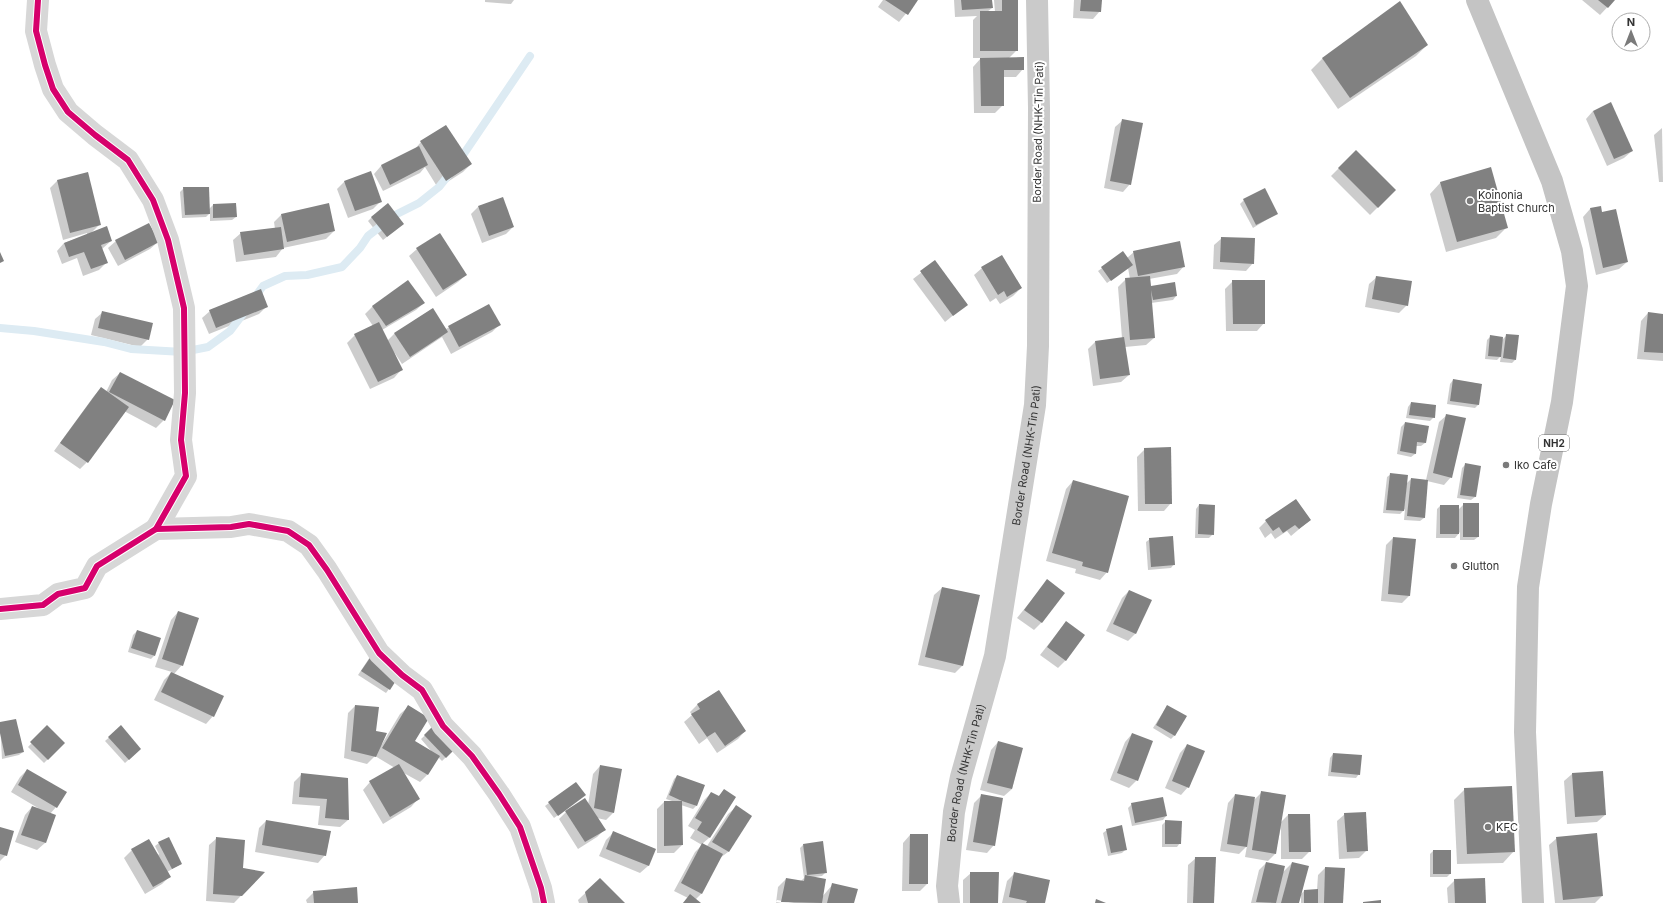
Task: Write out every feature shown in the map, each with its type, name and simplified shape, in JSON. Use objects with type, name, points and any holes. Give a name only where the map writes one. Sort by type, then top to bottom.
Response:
[{"type":"highway","name":"NH2","points":[[1477,0],[1552,181],[1572,251],[1577,286],[1562,402],[1541,504],[1528,586],[1525,732],[1533,903]]},
{"type":"main road","name":"Border Road (NHK-Tin Pati)","points":[[948,903],[947,886],[954,812],[961,777],[995,656],[1035,404],[1038,346],[1039,108],[1037,0]]},
{"type":"street","points":[[0,609],[43,605],[58,594],[85,588],[97,566],[156,529],[186,476],[181,440],[185,393],[184,308],[168,240],[153,200],[128,160],[94,135],[68,112],[54,89],[45,65],[36,31],[38,0]]},
{"type":"street","points":[[156,529],[231,527],[249,524],[288,531],[309,545],[327,570],[379,653],[402,675],[422,690],[443,726],[472,756],[500,794],[520,827],[541,888],[544,903]]},
{"type":"building","points":[[885,0],[918,0],[908,15]]},
{"type":"building","points":[[961,0],[992,0],[993,8],[962,10]]},
{"type":"building","points":[[1002,0],[1018,0],[1018,51],[980,51],[980,11],[1002,11]]},
{"type":"building","points":[[1081,0],[1102,0],[1101,12],[1080,11]]},
{"type":"building","points":[[1598,0],[1615,0],[1608,8]]},
{"type":"building","points":[[1400,1],[1428,45],[1350,98],[1322,58]]},
{"type":"building","points":[[1024,57],[1024,70],[1004,70],[1004,106],[981,106],[980,58]]},
{"type":"building","points":[[1611,102],[1633,151],[1614,159],[1593,111]]},
{"type":"building","points":[[1122,119],[1143,123],[1131,185],[1110,181]]},
{"type":"building","points":[[446,125],[472,164],[446,181],[420,141]]},
{"type":"building","points":[[419,146],[428,165],[390,185],[381,165]]},
{"type":"building","points":[[1356,150],[1396,190],[1378,208],[1338,168]]},
{"type":"building","points":[[1491,167],[1508,228],[1457,242],[1440,182]]},
{"type":"building","points":[[371,171],[382,202],[355,211],[344,181]]},
{"type":"building","points":[[88,172],[101,225],[70,233],[57,180]]},
{"type":"building","points":[[183,187],[209,187],[210,214],[185,215]]},
{"type":"building","points":[[1265,188],[1278,214],[1256,225],[1243,199]]},
{"type":"building","points":[[503,197],[514,227],[489,236],[478,206]]},
{"type":"building","points":[[236,203],[237,217],[213,218],[213,204]]},
{"type":"building","points":[[329,203],[335,231],[287,242],[281,214]]},
{"type":"building","points":[[388,203],[404,224],[387,237],[371,217]]},
{"type":"building","points":[[1601,206],[1602,212],[1616,209],[1628,262],[1603,268],[1590,208]]},
{"type":"building","points":[[149,223],[159,242],[125,260],[115,240]]},
{"type":"building","points":[[107,226],[112,241],[101,245],[108,263],[91,269],[84,252],[69,257],[64,243]]},
{"type":"building","points":[[281,227],[284,249],[244,255],[240,232]]},
{"type":"building","points":[[440,233],[467,275],[443,290],[416,248]]},
{"type":"building","points":[[1221,237],[1255,238],[1254,264],[1220,262]]},
{"type":"building","points":[[1180,241],[1185,267],[1138,276],[1133,251]]},
{"type":"building","points":[[1123,251],[1133,265],[1111,281],[1101,267]]},
{"type":"building","points":[[0,252],[4,261],[0,263]]},
{"type":"building","points":[[1002,255],[1022,288],[1007,297],[1004,291],[998,295],[981,267]]},
{"type":"building","points":[[935,260],[968,305],[953,316],[920,271]]},
{"type":"building","points":[[1150,276],[1151,286],[1175,282],[1177,296],[1153,300],[1151,290],[1155,338],[1130,340],[1125,278]]},
{"type":"building","points":[[1376,276],[1412,281],[1408,306],[1372,299]]},
{"type":"building","points":[[408,280],[425,303],[386,326],[372,306]]},
{"type":"building","points":[[1232,280],[1265,280],[1265,324],[1233,324]]},
{"type":"building","points":[[261,289],[268,307],[216,328],[209,310]]},
{"type":"building","points":[[489,304],[501,325],[459,347],[448,326]]},
{"type":"building","points":[[433,308],[448,332],[410,357],[394,333]]},
{"type":"building","points":[[102,311],[153,323],[149,340],[98,328]]},
{"type":"building","points":[[1648,312],[1663,314],[1663,353],[1644,352]]},
{"type":"building","points":[[379,322],[403,370],[378,382],[354,334]]},
{"type":"building","points":[[1506,334],[1519,335],[1516,360],[1503,358]]},
{"type":"building","points":[[1490,335],[1503,337],[1501,357],[1488,356]]},
{"type":"building","points":[[1124,337],[1130,375],[1100,379],[1095,341]]},
{"type":"building","points":[[120,372],[175,400],[165,421],[109,392]]},
{"type":"building","points":[[1453,379],[1482,384],[1479,405],[1450,401]]},
{"type":"building","points":[[101,387],[129,407],[88,463],[60,443]]},
{"type":"building","points":[[1411,402],[1436,405],[1435,418],[1409,415]]},
{"type":"building","points":[[1446,414],[1466,418],[1452,478],[1433,473]]},
{"type":"building","points":[[1405,422],[1429,426],[1426,443],[1417,442],[1416,454],[1400,451]]},
{"type":"building","points":[[1171,447],[1172,504],[1145,504],[1144,448]]},
{"type":"building","points":[[1465,463],[1481,466],[1476,497],[1460,495]]},
{"type":"building","points":[[1390,473],[1408,475],[1404,511],[1386,510]]},
{"type":"building","points":[[1411,478],[1428,480],[1425,518],[1407,516]]},
{"type":"building","points":[[1073,480],[1129,496],[1108,573],[1082,566],[1083,562],[1052,553]]},
{"type":"building","points":[[1296,499],[1311,520],[1299,529],[1295,525],[1283,533],[1279,527],[1273,531],[1265,520]]},
{"type":"building","points":[[1463,503],[1479,503],[1479,537],[1463,537]]},
{"type":"building","points":[[1199,504],[1215,505],[1214,535],[1198,534]]},
{"type":"building","points":[[1440,505],[1459,505],[1459,534],[1440,534]]},
{"type":"building","points":[[1173,536],[1175,565],[1151,567],[1149,538]]},
{"type":"building","points":[[1393,537],[1416,539],[1410,596],[1388,594]]},
{"type":"building","points":[[1047,579],[1065,593],[1042,623],[1024,610]]},
{"type":"building","points":[[942,587],[980,595],[963,666],[925,657]]},
{"type":"building","points":[[1129,590],[1152,600],[1136,634],[1113,624]]},
{"type":"building","points":[[178,611],[199,618],[183,666],[162,659]]},
{"type":"building","points":[[1066,621],[1085,635],[1066,661],[1047,647]]},
{"type":"building","points":[[137,630],[161,638],[155,656],[131,648]]},
{"type":"building","points":[[374,652],[397,679],[390,690],[361,671]]},
{"type":"building","points":[[171,672],[224,696],[214,717],[161,692]]},
{"type":"building","points":[[719,690],[746,731],[725,746],[715,732],[707,737],[691,714],[700,709],[697,704]]},
{"type":"building","points":[[355,705],[379,707],[376,731],[387,733],[376,757],[351,751]]},
{"type":"building","points":[[408,705],[429,718],[415,741],[440,756],[428,775],[382,748]]},
{"type":"building","points":[[1167,705],[1187,716],[1175,736],[1156,725]]},
{"type":"building","points":[[16,719],[24,752],[5,756],[0,733],[0,722]]},
{"type":"building","points":[[435,724],[457,747],[446,758],[424,735]]},
{"type":"building","points":[[47,725],[65,743],[48,760],[30,742]]},
{"type":"building","points":[[121,725],[141,749],[129,760],[108,737]]},
{"type":"building","points":[[1132,733],[1153,741],[1138,781],[1117,773]]},
{"type":"building","points":[[998,741],[1023,748],[1012,789],[987,783]]},
{"type":"building","points":[[1187,744],[1205,751],[1189,788],[1172,781]]},
{"type":"building","points":[[1333,753],[1362,755],[1360,775],[1331,772]]},
{"type":"building","points":[[399,764],[420,799],[390,817],[369,781]]},
{"type":"building","points":[[600,765],[622,769],[614,813],[594,808]]},
{"type":"building","points":[[27,769],[67,792],[57,808],[18,785]]},
{"type":"building","points":[[1603,771],[1606,815],[1575,817],[1572,773]]},
{"type":"building","points":[[301,773],[348,778],[349,820],[325,818],[327,799],[299,797]]},
{"type":"building","points":[[677,775],[705,785],[697,806],[669,795]]},
{"type":"building","points":[[576,782],[586,795],[558,816],[548,802]]},
{"type":"building","points":[[1512,786],[1515,852],[1467,854],[1464,788]]},
{"type":"building","points":[[724,789],[736,797],[710,838],[697,830],[702,822],[695,818],[711,792],[719,796]]},
{"type":"building","points":[[1261,791],[1286,795],[1276,854],[1252,850]]},
{"type":"building","points":[[981,794],[1003,798],[995,846],[973,842]]},
{"type":"building","points":[[1235,794],[1255,797],[1247,847],[1227,844]]},
{"type":"building","points":[[1163,797],[1167,816],[1135,823],[1131,803]]},
{"type":"building","points":[[585,798],[606,830],[585,842],[565,811]]},
{"type":"building","points":[[664,801],[682,801],[683,845],[664,846]]},
{"type":"building","points":[[736,805],[752,816],[729,852],[712,842]]},
{"type":"building","points":[[32,806],[56,815],[46,843],[21,835]]},
{"type":"building","points":[[1366,812],[1368,851],[1347,852],[1344,813]]},
{"type":"building","points":[[1288,814],[1310,814],[1311,852],[1289,852]]},
{"type":"building","points":[[266,820],[331,831],[326,856],[262,845]]},
{"type":"building","points":[[1165,820],[1182,821],[1181,844],[1165,844]]},
{"type":"building","points":[[1122,825],[1127,850],[1111,853],[1106,829]]},
{"type":"building","points":[[0,827],[14,831],[7,856],[0,854]]},
{"type":"building","points":[[613,831],[656,849],[649,866],[606,849]]},
{"type":"building","points":[[1597,833],[1603,896],[1563,900],[1556,837]]},
{"type":"building","points":[[910,834],[928,834],[928,884],[909,884]]},
{"type":"building","points":[[169,837],[182,864],[172,869],[158,842]]},
{"type":"building","points":[[216,837],[245,840],[243,868],[265,872],[242,896],[213,894]]},
{"type":"building","points":[[149,839],[171,877],[153,887],[131,849]]},
{"type":"building","points":[[823,841],[827,873],[807,875],[803,844]]},
{"type":"building","points":[[702,843],[723,854],[702,894],[681,883]]},
{"type":"building","points":[[1433,850],[1451,850],[1451,874],[1433,874]]},
{"type":"building","points":[[1195,857],[1216,857],[1214,903],[1193,903]]},
{"type":"building","points":[[1266,862],[1285,866],[1276,903],[1256,902]]},
{"type":"building","points":[[1292,862],[1309,866],[1299,903],[1281,903]]},
{"type":"building","points":[[1325,867],[1345,868],[1343,903],[1324,903]]},
{"type":"building","points":[[970,872],[999,872],[998,903],[970,903]]},
{"type":"building","points":[[1014,872],[1050,880],[1045,903],[1026,903],[1027,901],[1009,897]]},
{"type":"building","points":[[805,875],[826,879],[822,903],[781,902],[786,878],[804,881]]},
{"type":"building","points":[[600,878],[625,903],[588,903],[585,892]]},
{"type":"building","points":[[1485,878],[1486,903],[1455,903],[1454,879]]},
{"type":"building","points":[[832,883],[858,889],[854,903],[827,903]]},
{"type":"building","points":[[357,887],[358,903],[314,903],[313,891]]},
{"type":"building","points":[[1318,889],[1318,903],[1304,903],[1304,890]]},
{"type":"building","points":[[690,894],[701,903],[683,903]]},
{"type":"building","points":[[1096,899],[1106,903],[1095,903]]},
{"type":"building","points":[[1381,900],[1381,903],[1363,903],[1363,902]]},
{"type":"waterway","points":[[459,161],[530,56]]},
{"type":"waterway","points":[[255,297],[263,286],[285,276],[307,275],[342,267],[360,248],[368,236],[395,215],[419,203],[439,187],[451,172]]},
{"type":"waterway","points":[[0,328],[34,331],[104,342],[131,349],[183,352],[208,347],[230,331],[246,310]]},
{"type":"cycle path","points":[[38,0],[36,31],[53,89],[68,112],[128,160],[153,200],[168,240],[184,308],[185,393],[181,440],[186,476],[156,529]]},
{"type":"cycle path","points":[[0,609],[43,605],[58,594],[85,588],[97,566],[156,529],[231,527],[249,524],[288,531],[309,545],[327,570],[379,653],[402,675],[422,690],[443,726],[472,756],[499,794],[520,827],[541,888],[544,903]]},
{"type":"place","name":"Koinonia Baptist Church","points":[[1470,201]]},
{"type":"place","name":"Iko Cafe","points":[[1506,465]]},
{"type":"place","name":"Glutton","points":[[1454,566]]},
{"type":"place","name":"KFC","points":[[1488,827]]}]
